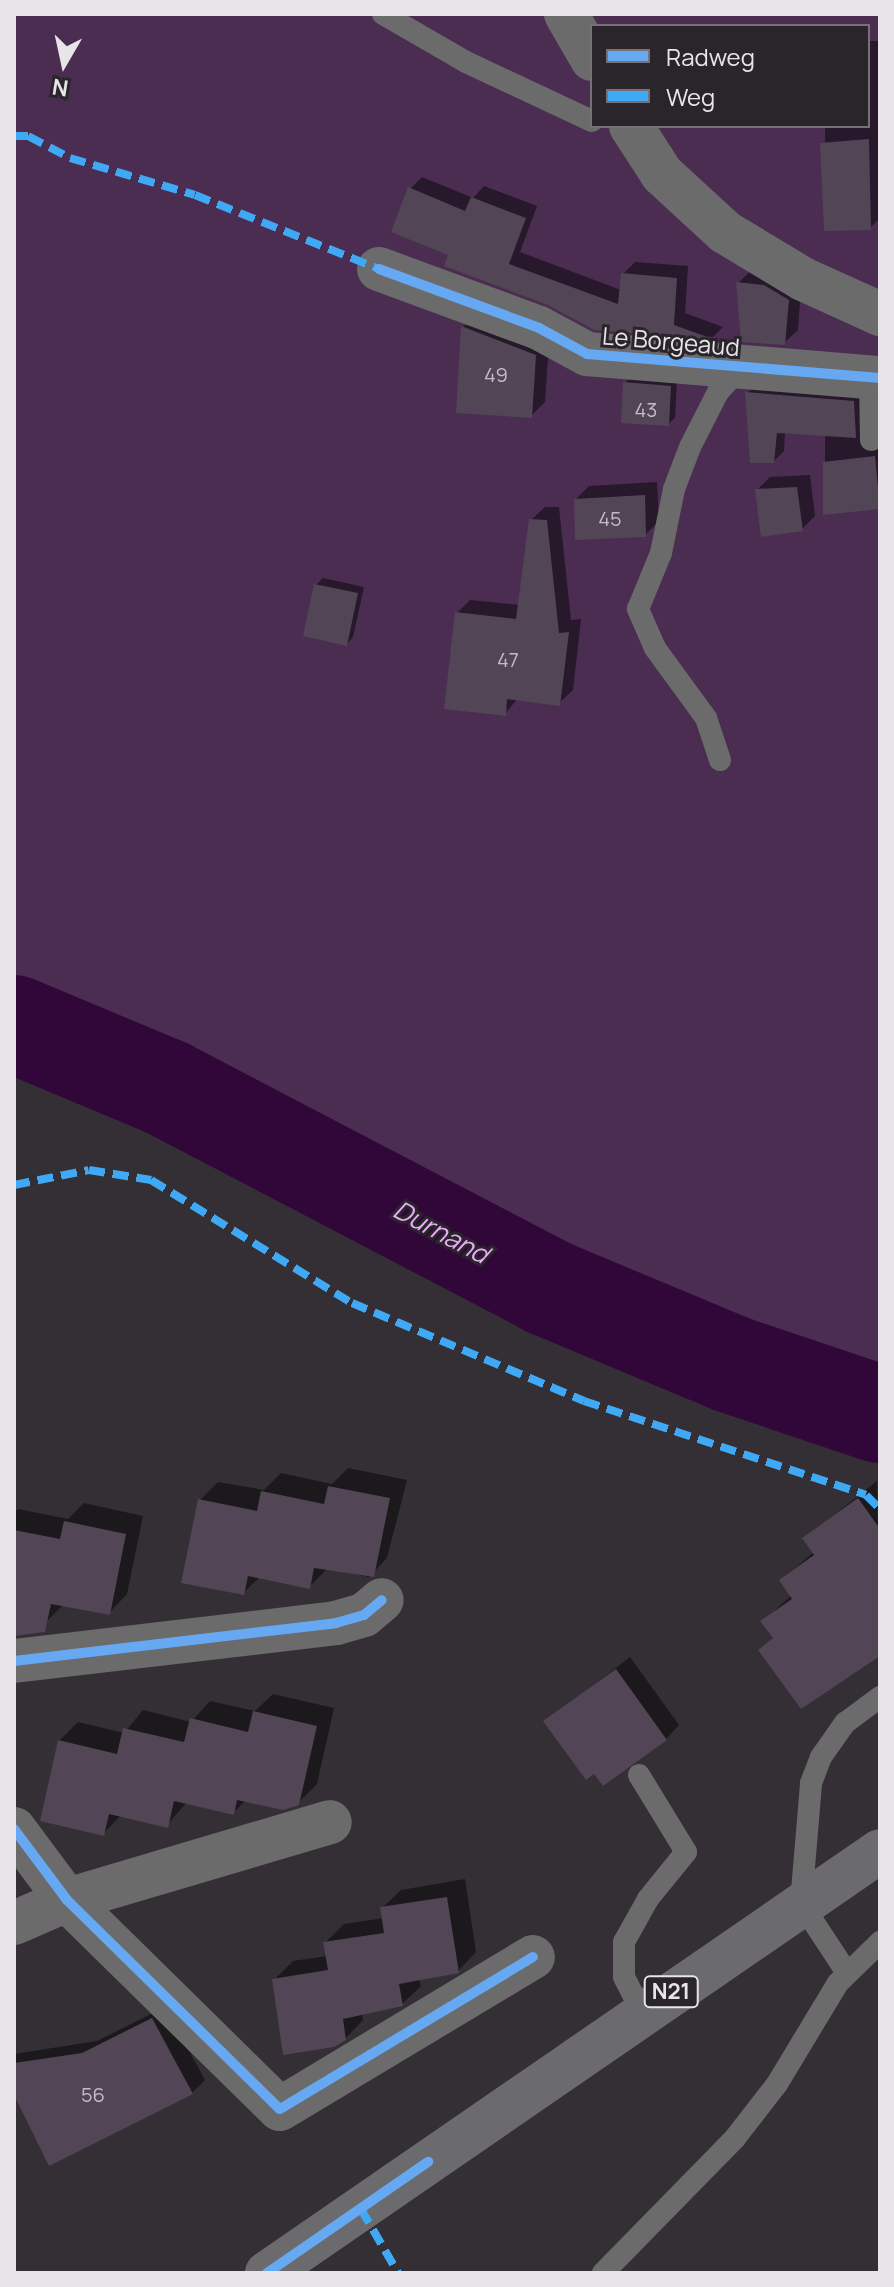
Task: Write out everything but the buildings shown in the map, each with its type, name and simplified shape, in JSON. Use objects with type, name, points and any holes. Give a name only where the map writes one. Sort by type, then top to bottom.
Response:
[{"type":"main road","name":"N21","points":[[267,2273],[880,1851]]},
{"type":"street","points":[[566,14],[590,56]]},
{"type":"street","points":[[632,128],[662,174],[725,232],[803,279],[880,314]]},
{"type":"street","name":"Le Borgeaud","points":[[379,269],[539,328],[587,354],[875,378]]},
{"type":"street","points":[[14,1661],[336,1623],[364,1615],[382,1600]]},
{"type":"street","points":[[14,1923],[67,1900],[330,1822]]},
{"type":"street","points":[[14,1829],[67,1900],[280,2109],[533,1957]]},
{"type":"lane","points":[[383,14],[466,62],[590,120]]},
{"type":"lane","points":[[720,760],[706,718],[655,648],[638,609],[661,553],[674,489],[690,447],[718,392],[740,368]]},
{"type":"lane","points":[[871,440],[875,378]]},
{"type":"lane","points":[[847,1973],[801,1903],[811,1783],[821,1757],[845,1723],[880,1697]]},
{"type":"lane","points":[[639,1775],[686,1852],[648,1899],[624,1942],[624,1977],[642,2012]]},
{"type":"lane","points":[[603,2273],[735,2138],[777,2084],[847,1973],[880,1942]]},
{"type":"shaded area","points":[[14,14],[880,14],[880,1407],[766,1386],[311,1199],[192,1092],[14,1029]]},
{"type":"waterway","name":"Durnand","points":[[14,1024],[167,1088],[547,1287],[731,1364],[880,1414]]},
{"type":"marked path","points":[[14,136],[28,136],[70,158],[195,195],[379,269]]},
{"type":"marked path","points":[[14,1185],[89,1170],[151,1180],[352,1303],[584,1401],[866,1495],[880,1509]]},
{"type":"marked path","points":[[361,2209],[398,2273]]},
{"type":"cycle path","points":[[379,269],[539,328],[587,354],[880,378]]},
{"type":"cycle path","points":[[14,1661],[336,1623],[364,1615],[382,1600]]},
{"type":"cycle path","points":[[14,1829],[67,1900],[280,2109],[533,1957]]},
{"type":"cycle path","points":[[267,2273],[428,2162]]}]
